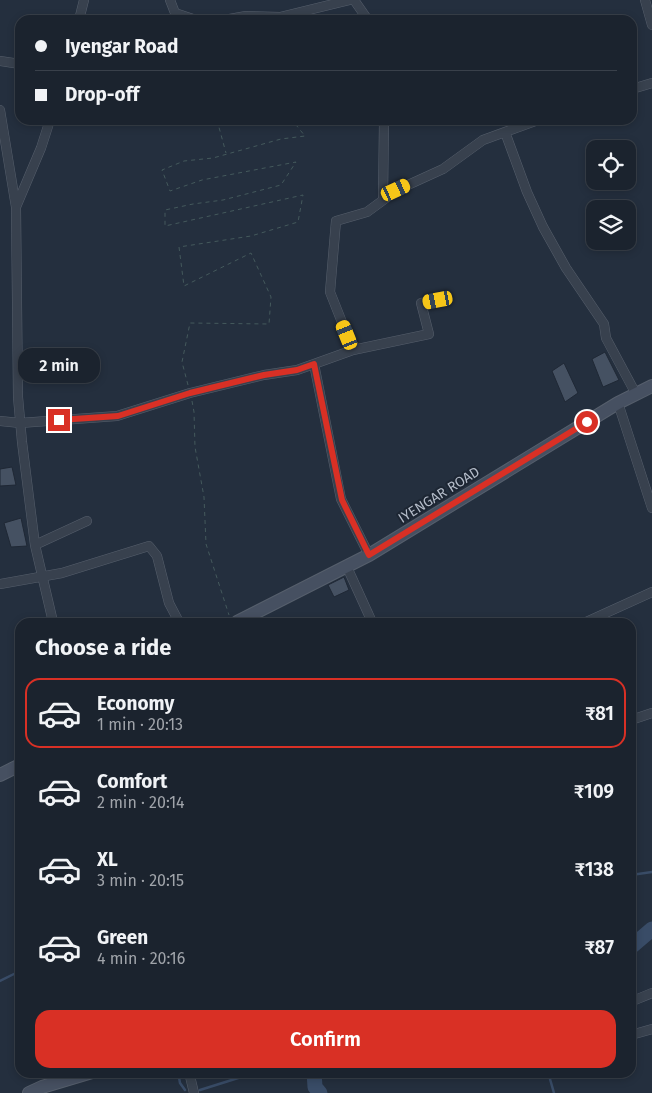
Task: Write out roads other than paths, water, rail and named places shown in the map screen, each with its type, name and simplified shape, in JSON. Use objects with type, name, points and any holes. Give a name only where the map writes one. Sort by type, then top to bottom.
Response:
[{"type":"main road","name":"IYENGAR ROAD","points":[[245,618],[369,555],[618,403],[652,386]]},
{"type":"main road","points":[[0,775],[15,768]]},
{"type":"main road","points":[[29,1093],[72,1078]]},
{"type":"street","points":[[80,15],[84,0]]},
{"type":"street","points":[[170,0],[175,14],[178,15]]},
{"type":"street","points":[[288,15],[350,0]]},
{"type":"street","points":[[354,0],[364,15]]},
{"type":"street","points":[[645,0],[652,25]]},
{"type":"street","points":[[0,61],[15,63]]},
{"type":"street","points":[[637,88],[652,83]]},
{"type":"street","points":[[0,110],[16,207],[18,397],[20,423],[36,545],[52,618]]},
{"type":"street","points":[[16,207],[41,148],[48,125]]},
{"type":"street","points":[[383,200],[384,125]]},
{"type":"street","points":[[353,350],[330,292],[336,220],[367,212],[396,190],[443,169],[482,140],[524,125]]},
{"type":"street","points":[[505,132],[527,192],[543,226],[566,268],[604,324],[606,338],[636,394]]},
{"type":"street","points":[[0,421],[20,423],[118,416],[190,393],[264,375],[297,370],[353,350],[429,334],[421,303],[438,300]]},
{"type":"street","points":[[314,364],[342,500],[369,555]]},
{"type":"street","points":[[618,403],[652,508]]},
{"type":"street","points":[[36,545],[87,521]]},
{"type":"street","points":[[0,584],[42,577],[150,546],[157,556],[169,603],[177,618]]},
{"type":"street","points":[[347,566],[370,618]]},
{"type":"street","points":[[595,618],[652,592]]},
{"type":"street","points":[[636,718],[652,713]]},
{"type":"street","points":[[636,1000],[652,993]]},
{"type":"street","points":[[636,1035],[652,1030]]},
{"type":"street","points":[[190,1078],[194,1093]]},
{"type":"waterway","points":[[636,874],[652,872]]},
{"type":"waterway","points":[[636,943],[652,929]]},
{"type":"waterway","points":[[0,981],[15,974]]},
{"type":"waterway","points":[[179,1078],[185,1090]]},
{"type":"waterway","points":[[200,1090],[238,1078]]},
{"type":"waterway","points":[[314,1078],[315,1087],[320,1093]]},
{"type":"waterway","points":[[550,1078],[554,1093]]}]
